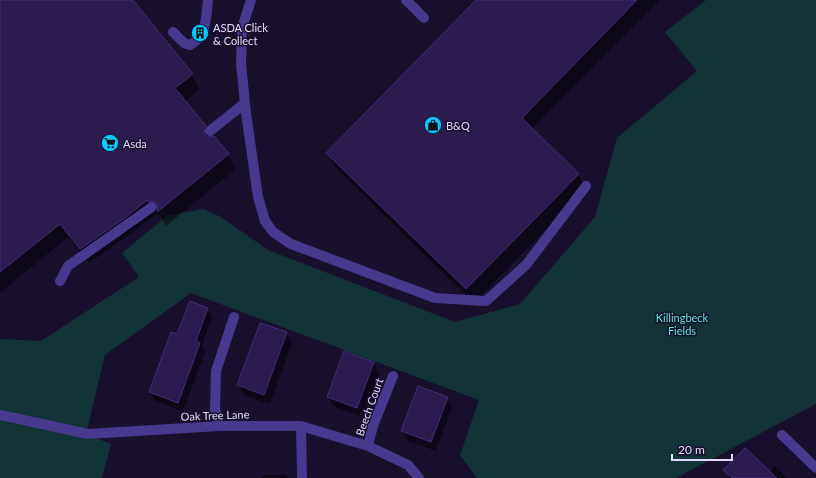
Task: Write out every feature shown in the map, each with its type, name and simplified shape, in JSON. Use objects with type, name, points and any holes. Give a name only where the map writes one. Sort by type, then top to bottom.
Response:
[{"type":"street","points":[[173,32],[184,43],[190,45],[197,41],[206,26],[208,0]]},
{"type":"street","points":[[251,0],[242,28],[241,64],[258,197],[265,221],[273,232],[290,244],[435,298],[486,301],[526,265],[586,186]]},
{"type":"street","points":[[406,0],[424,18]]},
{"type":"street","points":[[210,132],[245,103]]},
{"type":"street","points":[[60,281],[68,266],[152,206]]},
{"type":"street","points":[[219,426],[215,409],[216,371],[234,317]]},
{"type":"street","name":"Beech Court","points":[[368,446],[373,426],[393,376]]},
{"type":"street","name":"Oak Tree Lane","points":[[0,415],[88,434],[219,426],[301,426],[368,446],[408,465],[419,478]]},
{"type":"street","points":[[301,426],[302,478]]},
{"type":"street","points":[[782,435],[816,468]]},
{"type":"green space","name":"Killingbeck Fields","points":[[706,0],[816,0],[816,404],[676,478],[477,478],[460,455],[479,400],[191,293],[105,355],[86,434],[111,444],[102,478],[0,478],[0,339],[41,341],[139,277],[122,253],[167,216],[203,209],[221,217],[268,250],[455,322],[520,304],[595,217],[617,138],[697,71],[665,32]]},
{"type":"building","name":"Asda","points":[[0,0],[133,0],[193,74],[175,88],[206,126],[204,129],[205,135],[208,137],[214,136],[229,154],[157,212],[157,203],[154,201],[148,202],[147,200],[125,218],[80,249],[60,224],[0,272]]},
{"type":"building","points":[[476,0],[637,0],[522,118],[579,174],[466,289],[326,153]]},
{"type":"building","points":[[190,301],[208,308],[196,341],[200,343],[178,403],[149,392],[171,332],[177,334]]},
{"type":"building","points":[[260,323],[287,332],[264,395],[237,385]]},
{"type":"building","points":[[344,351],[374,362],[357,408],[327,397]]},
{"type":"building","points":[[418,386],[448,397],[431,442],[401,431]]},
{"type":"building","points":[[745,448],[777,478],[732,478],[723,470]]},
{"type":"place","name":"ASDA Click & Collect","points":[[200,33]]},
{"type":"place","name":"B&Q","points":[[433,125]]},
{"type":"place","name":"Asda","points":[[110,143]]}]
